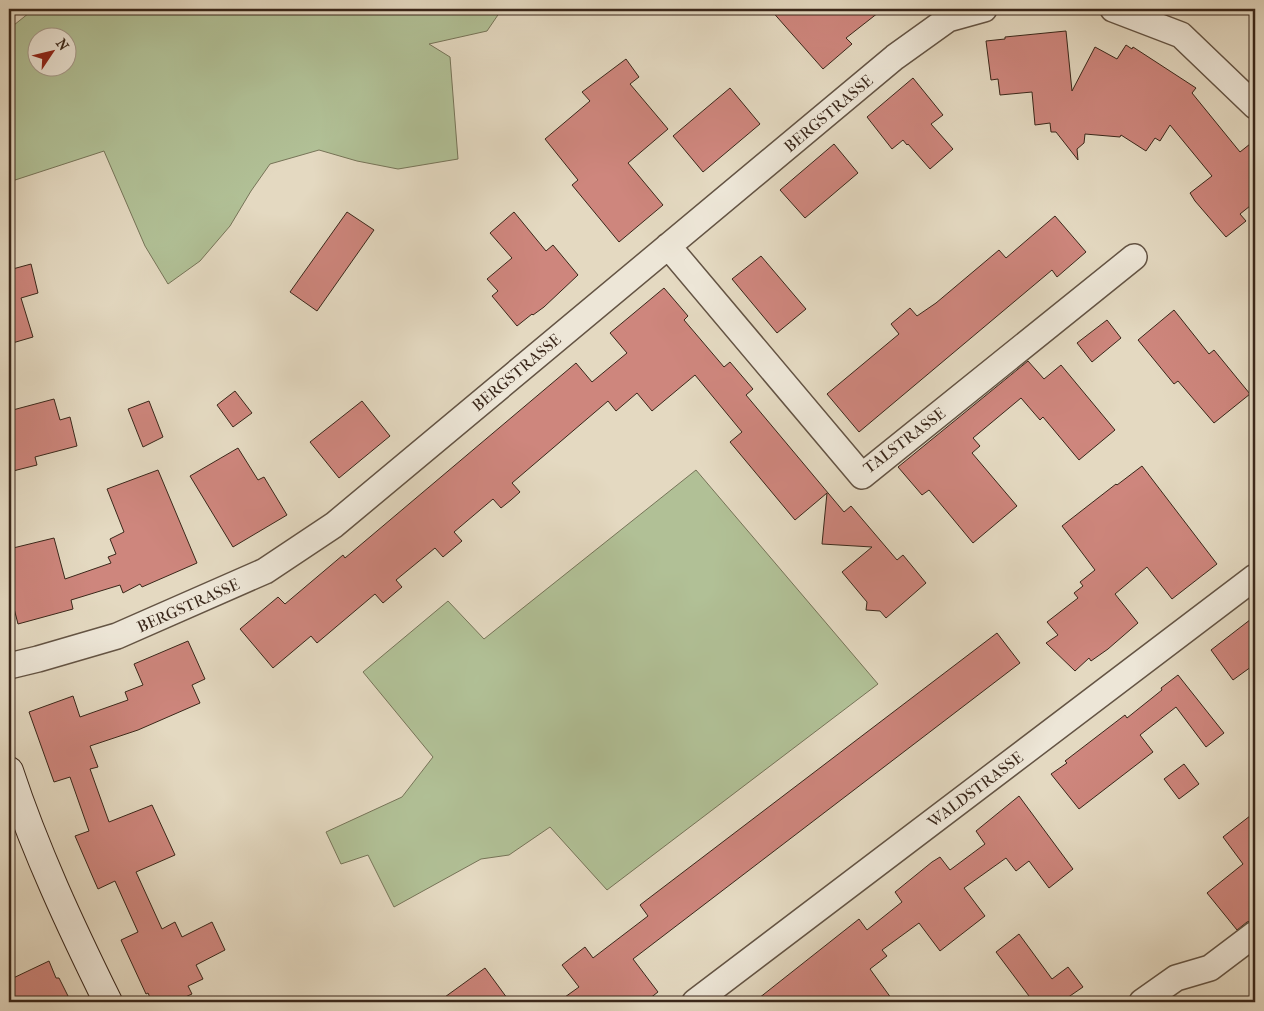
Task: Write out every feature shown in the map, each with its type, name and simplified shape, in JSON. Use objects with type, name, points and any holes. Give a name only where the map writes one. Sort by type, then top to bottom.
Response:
[{"type":"street","name":"BERGSTRASSE","points":[[9,666],[117,636],[265,571],[334,525],[895,57],[948,18],[984,9]]},
{"type":"street","points":[[1113,9],[1181,34],[1255,106]]},
{"type":"street","name":"TALSTRASSE","points":[[668,246],[862,476],[1134,257]]},
{"type":"street","name":"WALDSTRASSE","points":[[695,1002],[1255,577]]},
{"type":"street","points":[[9,771],[20,805],[73,932],[108,1002]]},
{"type":"street","points":[[1142,1002],[1176,978],[1210,968],[1255,934]]},
{"type":"green space","points":[[34,9],[502,9],[487,31],[429,44],[450,57],[458,159],[398,169],[357,161],[319,150],[270,164],[230,226],[200,261],[168,284],[145,246],[104,151],[9,182],[9,29]]},
{"type":"green space","points":[[696,470],[878,684],[607,890],[550,827],[509,855],[481,859],[394,907],[368,855],[341,864],[326,832],[402,797],[433,757],[363,672],[448,601],[484,639]]},
{"type":"building","points":[[770,9],[883,9],[846,38],[852,44],[823,69]]},
{"type":"building","points":[[1066,31],[1072,91],[1095,47],[1117,59],[1126,45],[1132,49],[1133,47],[1196,88],[1192,93],[1240,152],[1255,140],[1255,202],[1240,214],[1246,221],[1226,237],[1195,201],[1190,193],[1212,176],[1170,125],[1160,141],[1155,138],[1146,151],[1121,135],[1120,137],[1085,134],[1084,143],[1077,149],[1078,160],[1056,132],[1051,132],[1050,123],[1035,125],[1032,92],[1000,95],[998,79],[991,80],[986,41],[1005,39],[1005,37]]},
{"type":"building","points":[[626,59],[639,77],[630,84],[668,129],[628,163],[663,205],[619,242],[572,185],[578,180],[545,139],[590,101],[582,92]]},
{"type":"building","points":[[913,78],[943,115],[931,124],[953,149],[930,169],[903,140],[892,149],[867,117]]},
{"type":"building","points":[[730,88],[760,124],[703,172],[673,136]]},
{"type":"building","points":[[834,144],[858,173],[805,218],[780,190]]},
{"type":"building","points":[[347,212],[374,230],[317,311],[290,292]]},
{"type":"building","points":[[514,212],[546,251],[553,245],[578,275],[544,307],[517,326],[492,296],[498,291],[487,279],[512,258],[490,233]]},
{"type":"building","points":[[1055,216],[1086,252],[1057,277],[1052,270],[859,432],[827,394],[899,334],[891,324],[910,308],[917,316],[936,303],[999,250],[1006,258]]},
{"type":"building","points":[[761,256],[806,309],[777,333],[732,279]]},
{"type":"building","points":[[31,264],[38,293],[21,298],[33,337],[9,344],[9,270]]},
{"type":"building","points":[[664,288],[688,316],[684,320],[724,367],[730,362],[753,389],[746,395],[844,512],[851,506],[897,560],[903,555],[926,583],[886,618],[880,611],[866,610],[867,602],[842,572],[872,547],[822,544],[827,493],[795,520],[730,442],[742,432],[695,375],[652,411],[637,393],[616,411],[608,401],[512,483],[520,492],[511,500],[501,508],[493,499],[454,532],[462,541],[443,557],[435,548],[396,580],[402,587],[383,603],[375,594],[317,643],[311,636],[273,668],[240,629],[278,597],[285,604],[343,555],[345,558],[576,363],[592,382],[627,353],[610,333]]},
{"type":"building","points":[[1174,310],[1209,354],[1214,350],[1250,394],[1214,423],[1178,381],[1174,384],[1138,340]]},
{"type":"building","points":[[1107,320],[1121,338],[1092,362],[1077,343]]},
{"type":"building","points":[[1028,361],[1044,379],[1061,365],[1115,430],[1079,460],[1043,417],[1040,420],[1021,398],[973,438],[980,446],[972,453],[1017,506],[973,543],[929,490],[922,495],[898,467]]},
{"type":"building","points":[[235,391],[252,413],[233,427],[217,405]]},
{"type":"building","points":[[54,399],[60,420],[70,417],[77,446],[35,457],[37,465],[9,472],[9,411]]},
{"type":"building","points":[[149,401],[163,437],[143,447],[128,409]]},
{"type":"building","points":[[362,401],[390,436],[339,478],[310,442]]},
{"type":"building","points":[[238,448],[258,480],[264,477],[287,515],[233,547],[190,476]]},
{"type":"building","points":[[1142,466],[1217,564],[1172,599],[1147,567],[1115,594],[1138,623],[1108,649],[1091,661],[1089,658],[1075,671],[1046,643],[1058,635],[1047,622],[1078,598],[1074,593],[1083,586],[1080,582],[1095,570],[1062,526]]},
{"type":"building","points":[[158,470],[197,563],[142,587],[140,584],[123,593],[120,585],[71,600],[73,609],[18,624],[9,589],[9,549],[54,538],[65,579],[111,563],[108,557],[116,554],[110,539],[124,532],[107,489]]},
{"type":"building","points":[[1255,616],[1255,664],[1233,680],[1211,650]]},
{"type":"building","points":[[997,633],[1020,663],[633,959],[658,992],[645,1002],[558,1002],[579,987],[562,965],[585,947],[593,958],[648,916],[640,905]]},
{"type":"building","points":[[188,641],[205,679],[192,685],[200,703],[138,730],[90,746],[98,767],[90,769],[109,822],[152,805],[175,855],[136,872],[162,929],[175,922],[182,937],[212,922],[225,950],[196,965],[203,979],[188,986],[192,994],[174,1002],[152,1002],[148,993],[146,994],[121,940],[138,932],[115,881],[98,889],[75,836],[89,831],[70,777],[54,782],[29,712],[73,696],[80,717],[128,700],[125,692],[143,685],[134,664]]},
{"type":"building","points":[[1178,675],[1224,733],[1206,747],[1176,707],[1140,735],[1153,752],[1079,809],[1051,774],[1125,715],[1127,718]]},
{"type":"building","points":[[1184,764],[1199,784],[1179,799],[1164,779]]},
{"type":"building","points":[[1019,796],[1073,869],[1049,888],[1029,861],[1016,871],[1006,858],[964,888],[985,916],[940,951],[919,923],[882,950],[887,956],[870,969],[894,1002],[754,1002],[859,919],[867,930],[902,902],[895,892],[932,862],[940,857],[950,870],[985,844],[976,831]]},
{"type":"building","points":[[1255,812],[1255,920],[1247,922],[1237,930],[1207,893],[1243,864],[1223,837]]},
{"type":"building","points":[[1019,934],[1052,979],[1068,967],[1083,987],[1067,998],[1070,1002],[1020,1002],[1029,996],[996,952]]},
{"type":"building","points":[[49,961],[56,978],[59,978],[71,1002],[9,1002],[9,980]]},
{"type":"building","points":[[485,968],[510,1002],[438,1002]]}]
